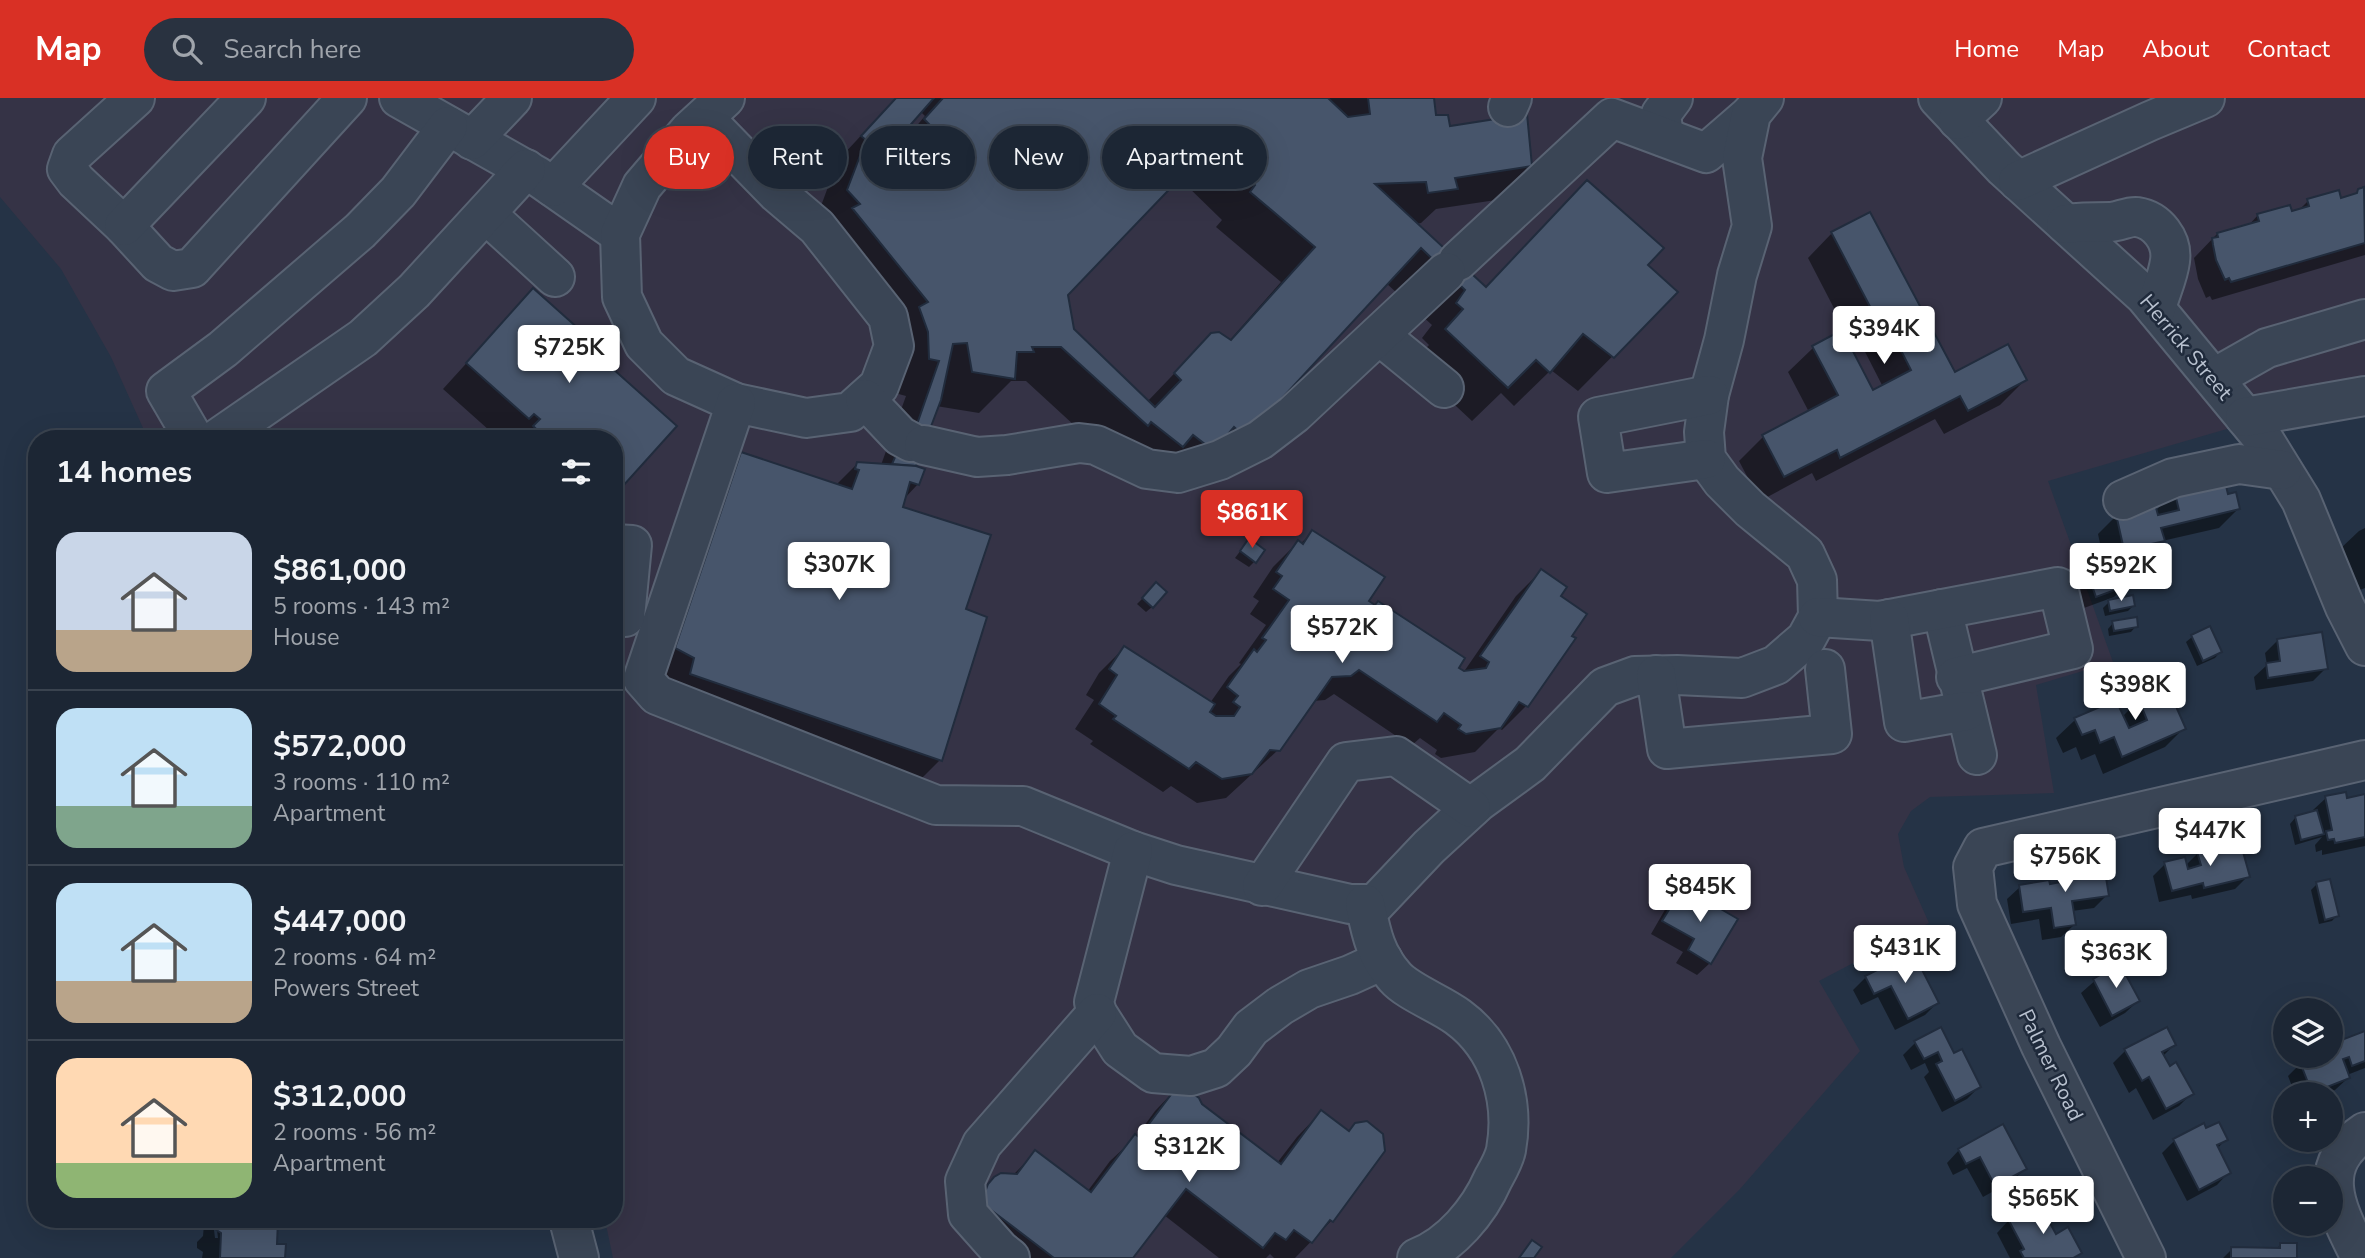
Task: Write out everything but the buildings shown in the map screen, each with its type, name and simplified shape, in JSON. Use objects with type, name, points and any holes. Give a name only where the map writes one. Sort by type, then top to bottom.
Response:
[{"type":"street","points":[[135,98],[72,155],[67,169],[158,263],[173,271],[192,268],[347,98]]},
{"type":"street","points":[[124,226],[246,98]]},
{"type":"street","points":[[398,98],[540,178],[620,234]]},
{"type":"street","points":[[189,430],[166,391],[223,349],[360,231],[460,133],[512,98]]},
{"type":"street","points":[[230,430],[363,338],[414,290],[486,214],[540,178],[636,98]]},
{"type":"street","points":[[1664,137],[1661,114],[1673,98]]},
{"type":"street","points":[[2018,181],[2206,98]]},
{"type":"street","points":[[865,399],[900,436],[977,457],[1079,443],[1096,444],[1147,469],[1178,473],[1220,460],[1260,440],[1294,414],[1612,118],[1706,153],[1756,103]]},
{"type":"street","points":[[736,403],[643,679],[657,695],[936,805],[1023,806],[1133,851],[1176,865],[1350,904],[1375,904],[1429,847],[1471,808],[1530,764],[1605,687],[1635,676],[1742,678],[1776,665],[1806,639],[1818,617],[1817,580],[1805,554],[1750,509],[1722,481],[1706,459],[1704,432],[1709,395],[1724,340],[1737,275],[1752,226],[1742,158],[1756,103]]},
{"type":"street","name":"Herrick Street","points":[[1960,105],[2018,181],[2144,296],[2264,440],[2301,500],[2345,607],[2365,646]]},
{"type":"street","points":[[714,108],[777,193],[817,228],[888,317],[894,346],[879,386],[850,412],[806,418],[736,403],[676,376],[643,344],[622,297],[620,234],[642,186],[714,108]]},
{"type":"street","points":[[486,214],[555,277]]},
{"type":"street","points":[[2066,224],[2113,222],[2135,217],[2151,222],[2162,230],[2169,244],[2171,259],[2156,309]]},
{"type":"street","points":[[2214,378],[2267,348],[2365,319]]},
{"type":"street","points":[[1379,335],[1444,388]]},
{"type":"street","points":[[1706,459],[1607,473],[1598,417],[1709,395]]},
{"type":"street","points":[[2245,417],[2365,396]]},
{"type":"street","points":[[2123,500],[2173,478],[2239,464],[2282,470]]},
{"type":"street","points":[[623,544],[632,545],[623,598]]},
{"type":"street","points":[[1818,617],[1880,621],[1889,619],[2058,587],[2073,649],[1961,694],[1905,722],[1889,619]]},
{"type":"street","points":[[623,615],[667,605]]},
{"type":"street","points":[[1942,609],[1977,755]]},
{"type":"street","points":[[1656,675],[1667,749],[1832,734],[1825,669]]},
{"type":"street","points":[[1262,886],[1346,762],[1396,756],[1471,808]]},
{"type":"street","name":"Palmer Road","points":[[2146,1258],[2041,1046],[1976,904],[1973,867],[1983,848],[2365,760]]},
{"type":"street","points":[[1133,851],[1094,1002],[1097,1013],[1120,1049],[1153,1073],[1191,1076],[1216,1068],[1234,1052],[1251,1028],[1280,1006],[1309,989],[1383,960]]},
{"type":"street","points":[[1366,904],[1373,945],[1396,978],[1459,1017],[1487,1044],[1503,1078],[1508,1114],[1506,1152],[1486,1196],[1461,1228],[1417,1258]]},
{"type":"street","points":[[1010,1258],[968,1214],[965,1181],[982,1144],[1097,1013]]},
{"type":"street","points":[[2361,1258],[2339,1214],[2333,1194],[2333,1178],[2338,1161],[2349,1145],[2365,1132]]},
{"type":"street","points":[[571,1228],[579,1258]]},
{"type":"shaded area","points":[[0,98],[2365,98],[2365,389],[2048,481],[2113,662],[2036,685],[2054,793],[1930,797],[1911,811],[1898,834],[1904,867],[1929,923],[1819,981],[1860,1051],[1740,1189],[1671,1258],[613,1258],[607,1228],[623,1228],[623,430],[144,430],[111,357],[61,269],[0,197]]}]
